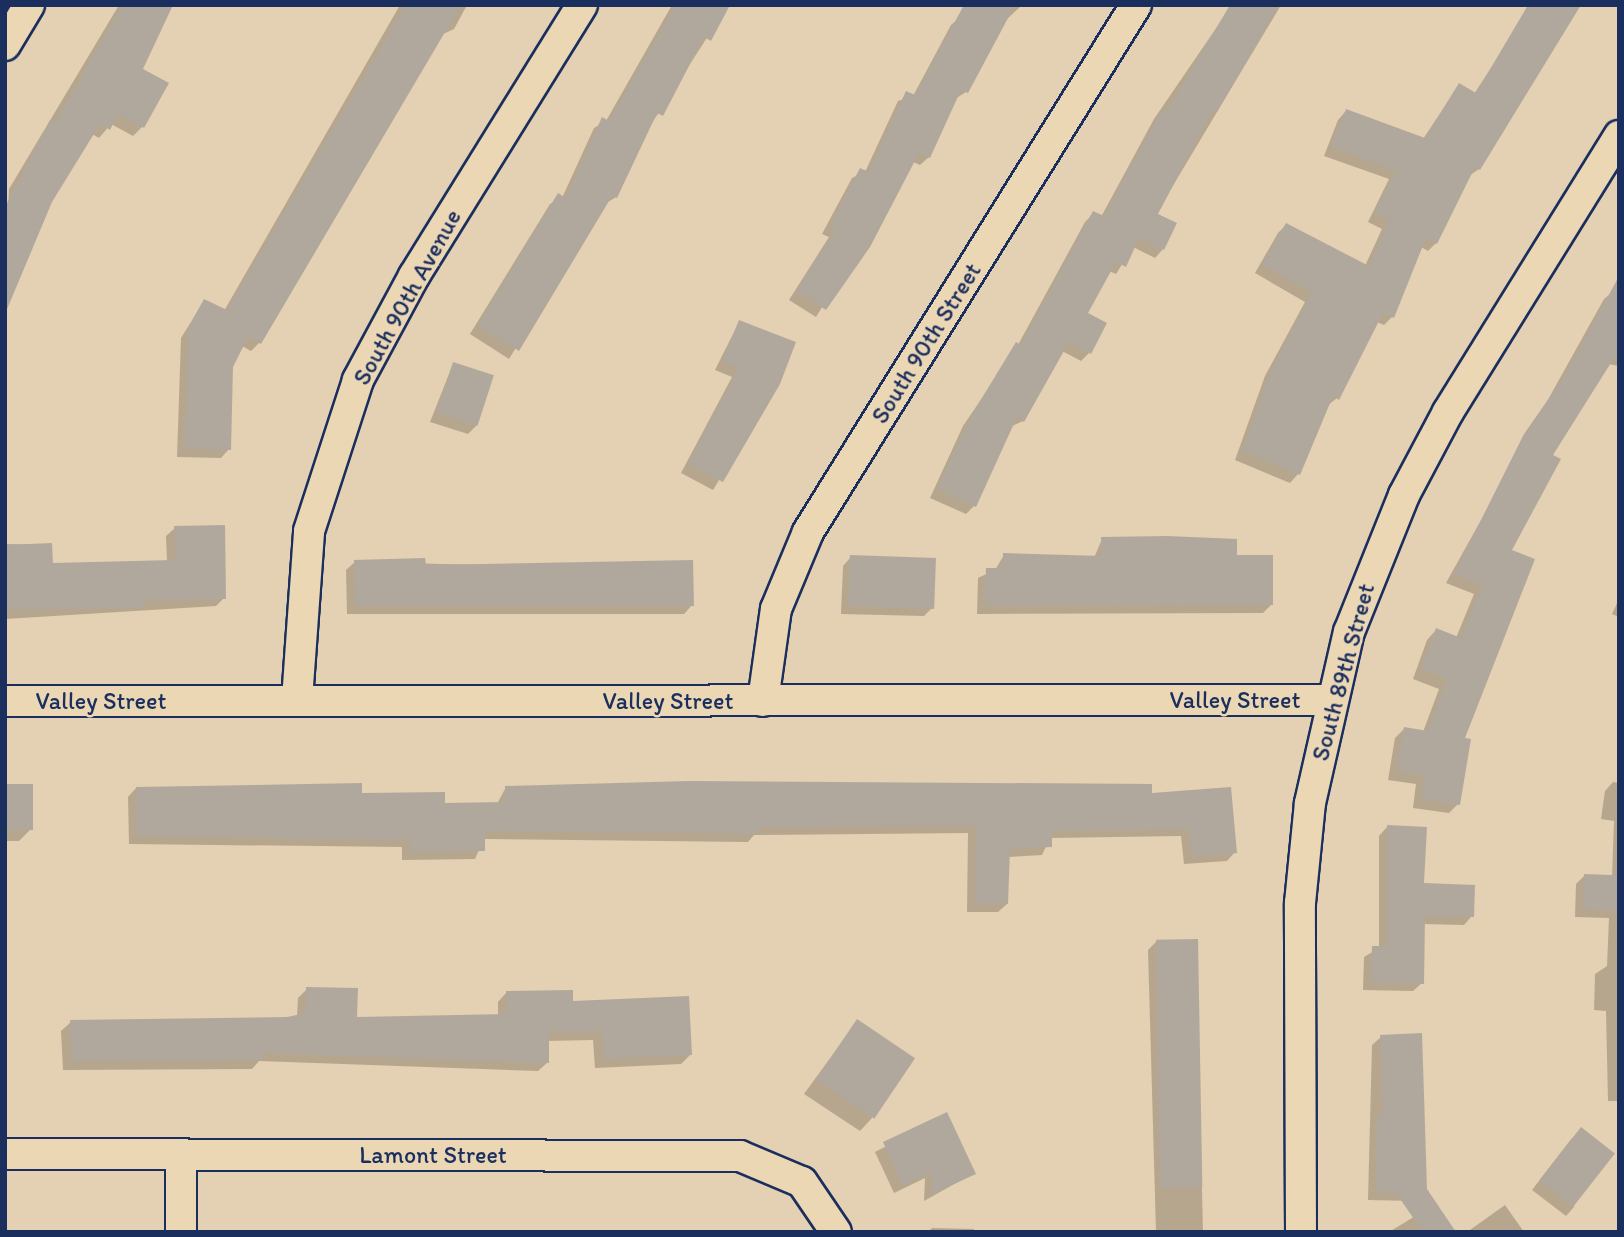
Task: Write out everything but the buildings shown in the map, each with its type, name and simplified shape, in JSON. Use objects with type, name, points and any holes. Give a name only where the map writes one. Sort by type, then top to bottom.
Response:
[{"type":"street","points":[[5,45],[29,5]]},
{"type":"street","name":"South 90th Avenue","points":[[297,700],[309,531],[358,380],[414,276],[582,5]]},
{"type":"street","name":"South 90th Street","points":[[763,701],[776,608],[808,532],[1136,5]]},
{"type":"street","name":"South 89th Street","points":[[1301,1232],[1300,903],[1310,803],[1331,700],[1368,576],[1404,495],[1619,136]]},
{"type":"street","name":"Valley Street","points":[[5,701],[1331,700]]},
{"type":"street","name":"Lamont Street","points":[[5,1154],[740,1156],[802,1182],[835,1228]]},
{"type":"street","points":[[181,1154],[181,1232]]}]
